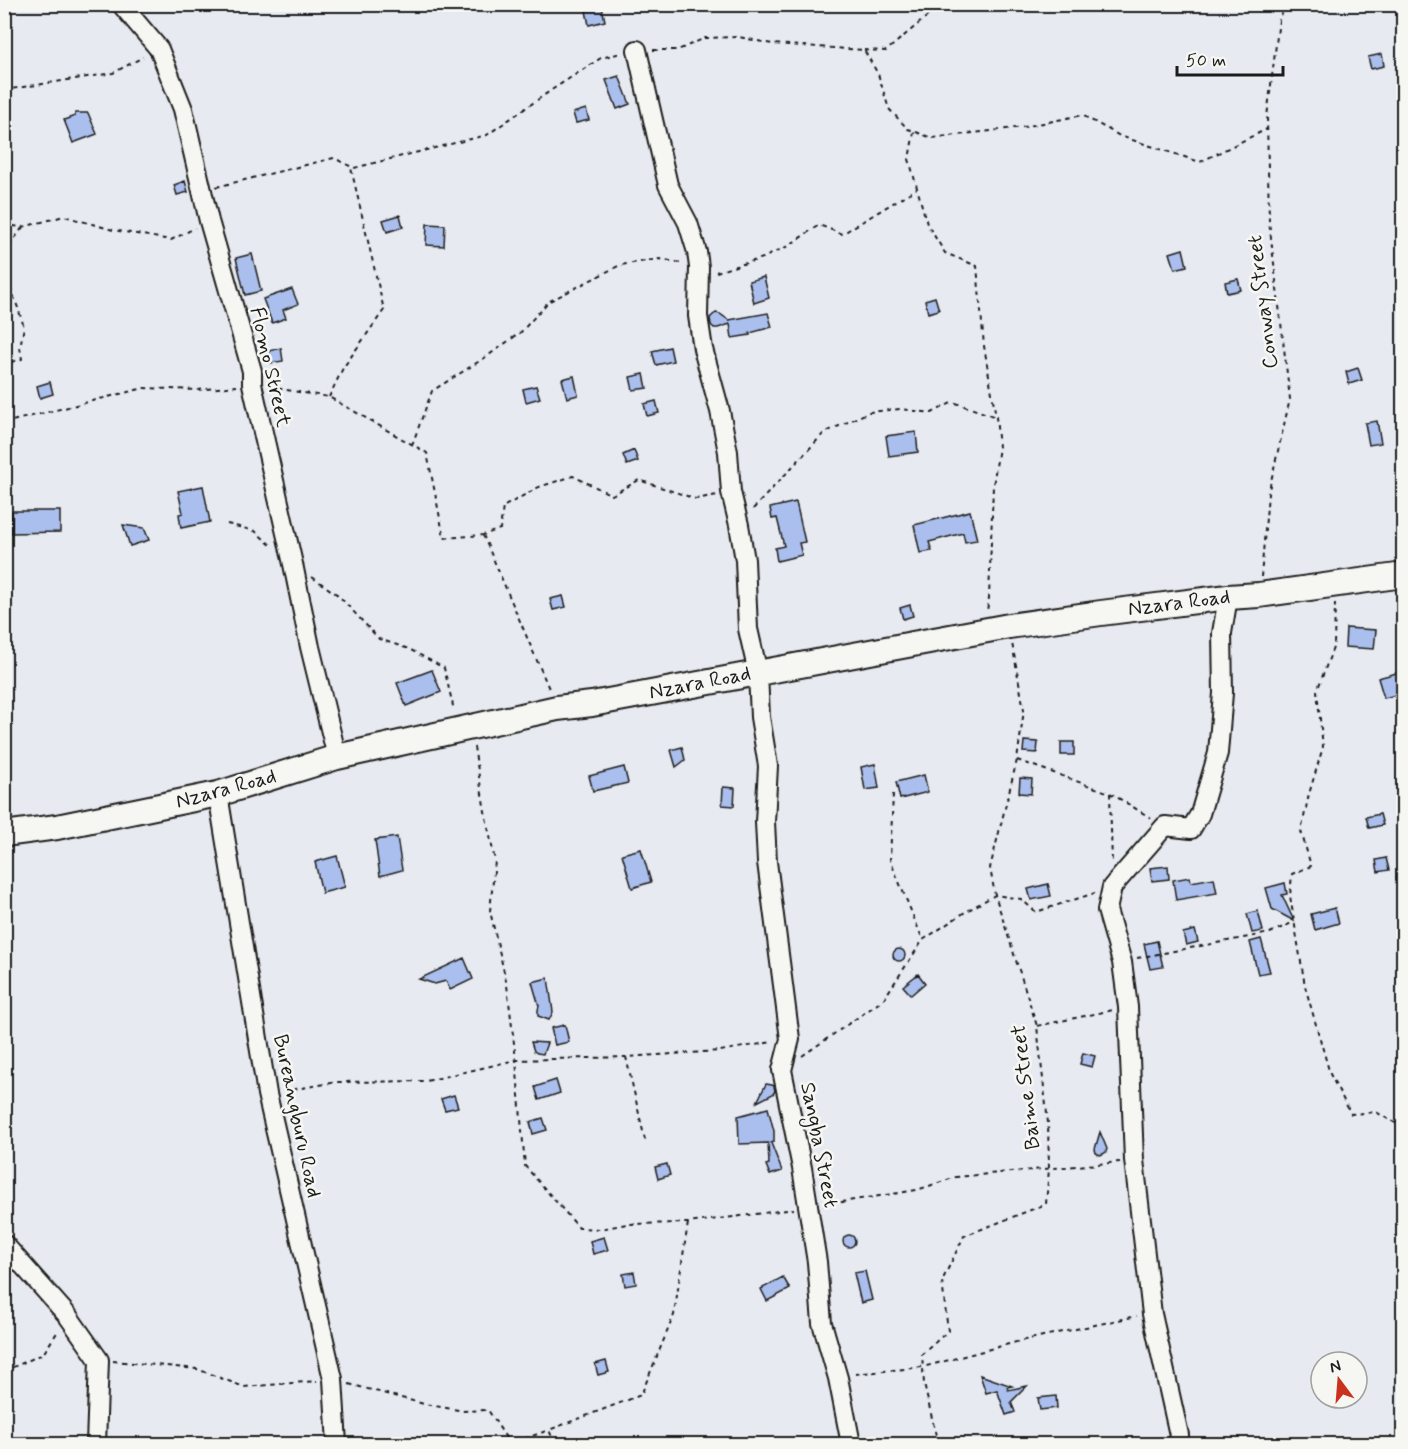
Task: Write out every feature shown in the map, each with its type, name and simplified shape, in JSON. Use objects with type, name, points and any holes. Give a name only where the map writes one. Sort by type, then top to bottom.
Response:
[{"type":"main road","name":"Nzara Road","points":[[4,834],[57,827],[218,794],[337,757],[557,708],[592,704],[1009,626],[1404,575]]},
{"type":"street","name":"Flomo Street","points":[[121,4],[159,48],[183,109],[209,221],[252,371],[252,384],[310,647],[337,757]]},
{"type":"street","name":"Sangba Street","points":[[637,50],[668,185],[688,223],[697,252],[698,316],[703,349],[720,411],[728,452],[730,492],[745,560],[748,629],[758,673],[760,717],[768,766],[765,822],[767,861],[790,1039],[782,1070],[809,1208],[817,1262],[822,1323],[838,1378],[851,1444]]},
{"type":"street","points":[[1177,1444],[1179,1436],[1152,1314],[1134,1160],[1128,1007],[1122,962],[1107,910],[1112,887],[1166,826],[1191,829],[1200,814],[1218,753],[1222,693],[1222,633],[1228,597]]},
{"type":"street","name":"Bureangburu Road","points":[[218,794],[267,1094],[333,1379],[337,1444]]},
{"type":"street","points":[[4,1244],[68,1316],[99,1360],[96,1444]]},
{"type":"path","points":[[202,191],[334,158],[351,168],[487,135],[601,58],[637,50],[678,50],[705,38],[739,37],[772,44],[886,51],[942,4]]},
{"type":"path","name":"Conway Street","points":[[1259,595],[1268,494],[1290,399],[1269,221],[1267,129],[1279,20],[1285,4]]},
{"type":"path","points":[[4,90],[113,73],[159,48]]},
{"type":"path","points":[[864,50],[878,74],[889,109],[908,129],[932,138],[1024,127],[1083,114],[1120,136],[1200,162],[1267,129]]},
{"type":"path","points":[[914,131],[909,159],[927,224],[945,253],[977,266],[984,346],[999,447],[993,486],[989,598],[983,631]]},
{"type":"path","points":[[328,397],[343,368],[384,310],[351,168]]},
{"type":"path","points":[[412,445],[432,391],[521,332],[548,303],[620,265],[660,259],[687,264],[699,278],[763,258],[788,246],[819,225],[842,234],[916,189]]},
{"type":"path","points":[[4,225],[22,227],[64,216],[113,230],[171,240],[209,221]]},
{"type":"path","points":[[4,253],[22,227]]},
{"type":"path","points":[[4,270],[24,327],[20,347],[22,359],[4,364]]},
{"type":"path","points":[[4,423],[144,388],[197,390],[252,384],[328,397],[427,453],[444,538],[483,535],[500,529],[503,507],[539,487],[573,476],[612,495],[639,480],[696,499],[730,492]]},
{"type":"path","points":[[739,525],[824,434],[869,412],[900,409],[932,413],[953,402],[996,417]]},
{"type":"path","points":[[227,524],[255,531],[293,564],[338,595],[379,639],[409,649],[444,668],[455,716],[471,728],[495,861],[490,912],[507,985],[525,1166],[579,1228],[600,1229],[627,1224],[688,1222],[809,1208],[858,1198],[917,1190],[956,1177],[1134,1160]]},
{"type":"path","points":[[483,535],[557,708]]},
{"type":"path","points":[[1335,585],[1334,645],[1317,691],[1323,747],[1301,831],[1311,866],[1292,874],[1290,896],[1305,986],[1330,1074],[1351,1114],[1376,1112],[1404,1128]]},
{"type":"path","name":"Baime Street","points":[[923,1367],[922,1354],[948,1331],[942,1281],[964,1236],[1046,1204],[1049,1169],[1048,1122],[1037,1026],[995,895],[990,868],[1017,760],[1024,710],[1009,626]]},
{"type":"path","points":[[1017,760],[1110,793],[1166,826]]},
{"type":"path","points":[[782,1070],[883,1000],[923,940],[995,895],[1021,900],[1036,912],[1112,887],[1110,793]]},
{"type":"path","points":[[893,794],[890,860],[923,940]]},
{"type":"path","points":[[1122,962],[1270,933],[1294,922]]},
{"type":"path","points":[[1037,1026],[1128,1007]]},
{"type":"path","points":[[267,1094],[337,1082],[426,1081],[516,1060],[720,1052],[790,1039]]},
{"type":"path","points":[[626,1057],[645,1140]]},
{"type":"path","points":[[555,1444],[549,1430],[641,1395],[674,1315],[688,1222]]},
{"type":"path","points":[[838,1378],[847,1375],[923,1367],[1020,1341],[1152,1314]]},
{"type":"path","points":[[4,1371],[43,1354],[68,1316]]},
{"type":"path","points":[[923,1367],[924,1384],[938,1444]]},
{"type":"building","points":[[602,7],[605,21],[589,25],[586,11]]},
{"type":"building","points":[[1382,54],[1384,66],[1371,69],[1368,57]]},
{"type":"building","points":[[619,76],[630,104],[617,109],[606,80]]},
{"type":"building","points":[[586,109],[589,120],[576,123],[573,113]]},
{"type":"building","points":[[75,113],[88,113],[97,134],[73,143],[64,120],[75,116]]},
{"type":"building","points":[[185,181],[188,192],[177,195],[174,185]]},
{"type":"building","points":[[400,215],[403,227],[387,232],[383,220]]},
{"type":"building","points":[[427,224],[445,225],[444,246],[426,245]]},
{"type":"building","points":[[1183,249],[1187,266],[1175,269],[1170,253]]},
{"type":"building","points":[[252,254],[261,291],[245,295],[236,258]]},
{"type":"building","points":[[764,277],[769,298],[754,303],[749,281]]},
{"type":"building","points":[[1238,279],[1241,290],[1227,293],[1225,282]]},
{"type":"building","points":[[292,289],[298,304],[283,310],[286,318],[272,323],[263,299]]},
{"type":"building","points":[[935,297],[939,310],[928,313],[925,300]]},
{"type":"building","points":[[716,313],[730,321],[768,313],[772,327],[750,333],[750,335],[732,338],[730,324],[718,328],[711,325],[710,318]]},
{"type":"building","points":[[670,347],[673,361],[656,365],[652,351]]},
{"type":"building","points":[[281,348],[283,361],[271,363],[269,351]]},
{"type":"building","points":[[1358,368],[1362,380],[1349,384],[1346,372]]},
{"type":"building","points":[[644,374],[647,388],[633,390],[630,377]]},
{"type":"building","points":[[574,376],[578,395],[567,398],[562,379]]},
{"type":"building","points":[[50,382],[53,394],[40,398],[37,386]]},
{"type":"building","points":[[536,386],[540,398],[526,402],[523,389]]},
{"type":"building","points":[[656,401],[659,413],[647,416],[644,404]]},
{"type":"building","points":[[1377,421],[1381,443],[1369,445],[1365,423]]},
{"type":"building","points":[[916,432],[918,452],[889,456],[886,436]]},
{"type":"building","points":[[634,450],[638,461],[627,465],[623,455]]},
{"type":"building","points":[[203,486],[210,522],[181,528],[179,514],[183,513],[178,491]]},
{"type":"building","points":[[796,502],[805,542],[799,543],[802,555],[777,561],[775,548],[784,546],[777,518],[772,519],[770,508]]},
{"type":"building","points":[[12,511],[60,511],[60,532],[12,533]]},
{"type":"building","points":[[970,511],[977,540],[965,542],[963,533],[929,542],[932,551],[920,553],[914,525]]},
{"type":"building","points":[[123,525],[144,528],[149,540],[130,546]]},
{"type":"building","points":[[563,596],[566,607],[553,610],[550,599]]},
{"type":"building","points":[[910,605],[913,616],[903,619],[900,608]]},
{"type":"building","points":[[1346,628],[1376,630],[1374,649],[1345,647]]},
{"type":"building","points":[[432,670],[441,692],[406,706],[397,683]]},
{"type":"building","points":[[1404,671],[1404,693],[1384,698],[1378,678]]},
{"type":"building","points":[[1024,741],[1038,742],[1037,753],[1023,752]]},
{"type":"building","points":[[1061,742],[1074,742],[1074,755],[1061,755]]},
{"type":"building","points":[[682,747],[685,760],[676,767],[671,750]]},
{"type":"building","points":[[875,764],[879,788],[865,790],[861,767]]},
{"type":"building","points":[[624,767],[628,783],[593,791],[589,776]]},
{"type":"building","points":[[924,775],[928,792],[900,799],[896,782]]},
{"type":"building","points":[[1020,778],[1032,779],[1031,794],[1019,793]]},
{"type":"building","points":[[723,787],[735,788],[734,806],[722,805]]},
{"type":"building","points":[[1380,814],[1383,825],[1369,828],[1366,817]]},
{"type":"building","points":[[397,837],[402,870],[380,876],[375,840]]},
{"type":"building","points":[[641,849],[651,882],[632,888],[622,854]]},
{"type":"building","points":[[337,856],[345,887],[322,893],[315,862]]},
{"type":"building","points":[[1386,858],[1389,870],[1378,872],[1376,860]]},
{"type":"building","points":[[1168,866],[1169,879],[1152,881],[1150,868]]},
{"type":"building","points":[[1190,877],[1191,882],[1214,878],[1217,893],[1176,900],[1173,880]]},
{"type":"building","points":[[1285,883],[1287,894],[1282,895],[1294,921],[1272,909],[1266,888]]},
{"type":"building","points":[[1048,884],[1051,896],[1031,900],[1028,889]]},
{"type":"building","points":[[1335,908],[1339,923],[1315,930],[1311,914]]},
{"type":"building","points":[[1258,911],[1263,931],[1252,933],[1247,914]]},
{"type":"building","points":[[1195,930],[1198,942],[1186,945],[1183,933]]},
{"type":"building","points":[[1261,939],[1270,972],[1258,974],[1250,942]]},
{"type":"building","points":[[1157,941],[1163,967],[1150,969],[1144,944]]},
{"type":"building","points":[[901,949],[904,950],[904,960],[897,961],[894,960],[893,953],[894,950]]},
{"type":"building","points":[[464,958],[473,979],[450,990],[446,981],[435,984],[419,979]]},
{"type":"building","points":[[918,974],[925,983],[911,995],[903,986]]},
{"type":"building","points":[[548,978],[553,1012],[549,1020],[538,1016],[539,1006],[532,982]]},
{"type":"building","points":[[565,1025],[569,1042],[555,1045],[551,1028]]},
{"type":"building","points":[[531,1042],[547,1043],[543,1054],[534,1051]]},
{"type":"building","points":[[1083,1053],[1095,1056],[1092,1067],[1080,1064]]},
{"type":"building","points":[[556,1080],[560,1093],[539,1100],[535,1087]]},
{"type":"building","points":[[766,1084],[774,1086],[775,1091],[757,1102]]},
{"type":"building","points":[[454,1095],[458,1107],[445,1110],[441,1099]]},
{"type":"building","points":[[768,1108],[774,1131],[774,1142],[771,1143],[782,1171],[770,1175],[766,1165],[769,1164],[768,1143],[739,1144],[738,1116]]},
{"type":"building","points":[[543,1118],[547,1130],[533,1134],[530,1122]]},
{"type":"building","points":[[1100,1132],[1107,1149],[1100,1155],[1095,1149]]},
{"type":"building","points":[[667,1164],[670,1175],[658,1179],[655,1167]]},
{"type":"building","points":[[851,1235],[855,1241],[851,1247],[847,1247],[843,1239]]},
{"type":"building","points":[[604,1237],[608,1250],[593,1254],[590,1241]]},
{"type":"building","points":[[865,1271],[872,1300],[861,1303],[854,1273]]},
{"type":"building","points":[[634,1272],[636,1284],[625,1286],[623,1274]]},
{"type":"building","points":[[783,1277],[790,1289],[767,1301],[761,1289]]},
{"type":"building","points":[[606,1361],[609,1372],[598,1375],[595,1364]]},
{"type":"building","points":[[980,1375],[1012,1386],[1007,1387],[1008,1390],[1027,1386],[1011,1402],[1015,1412],[1006,1415],[997,1390],[986,1393]]},
{"type":"building","points":[[1056,1396],[1057,1408],[1040,1410],[1038,1398]]}]
